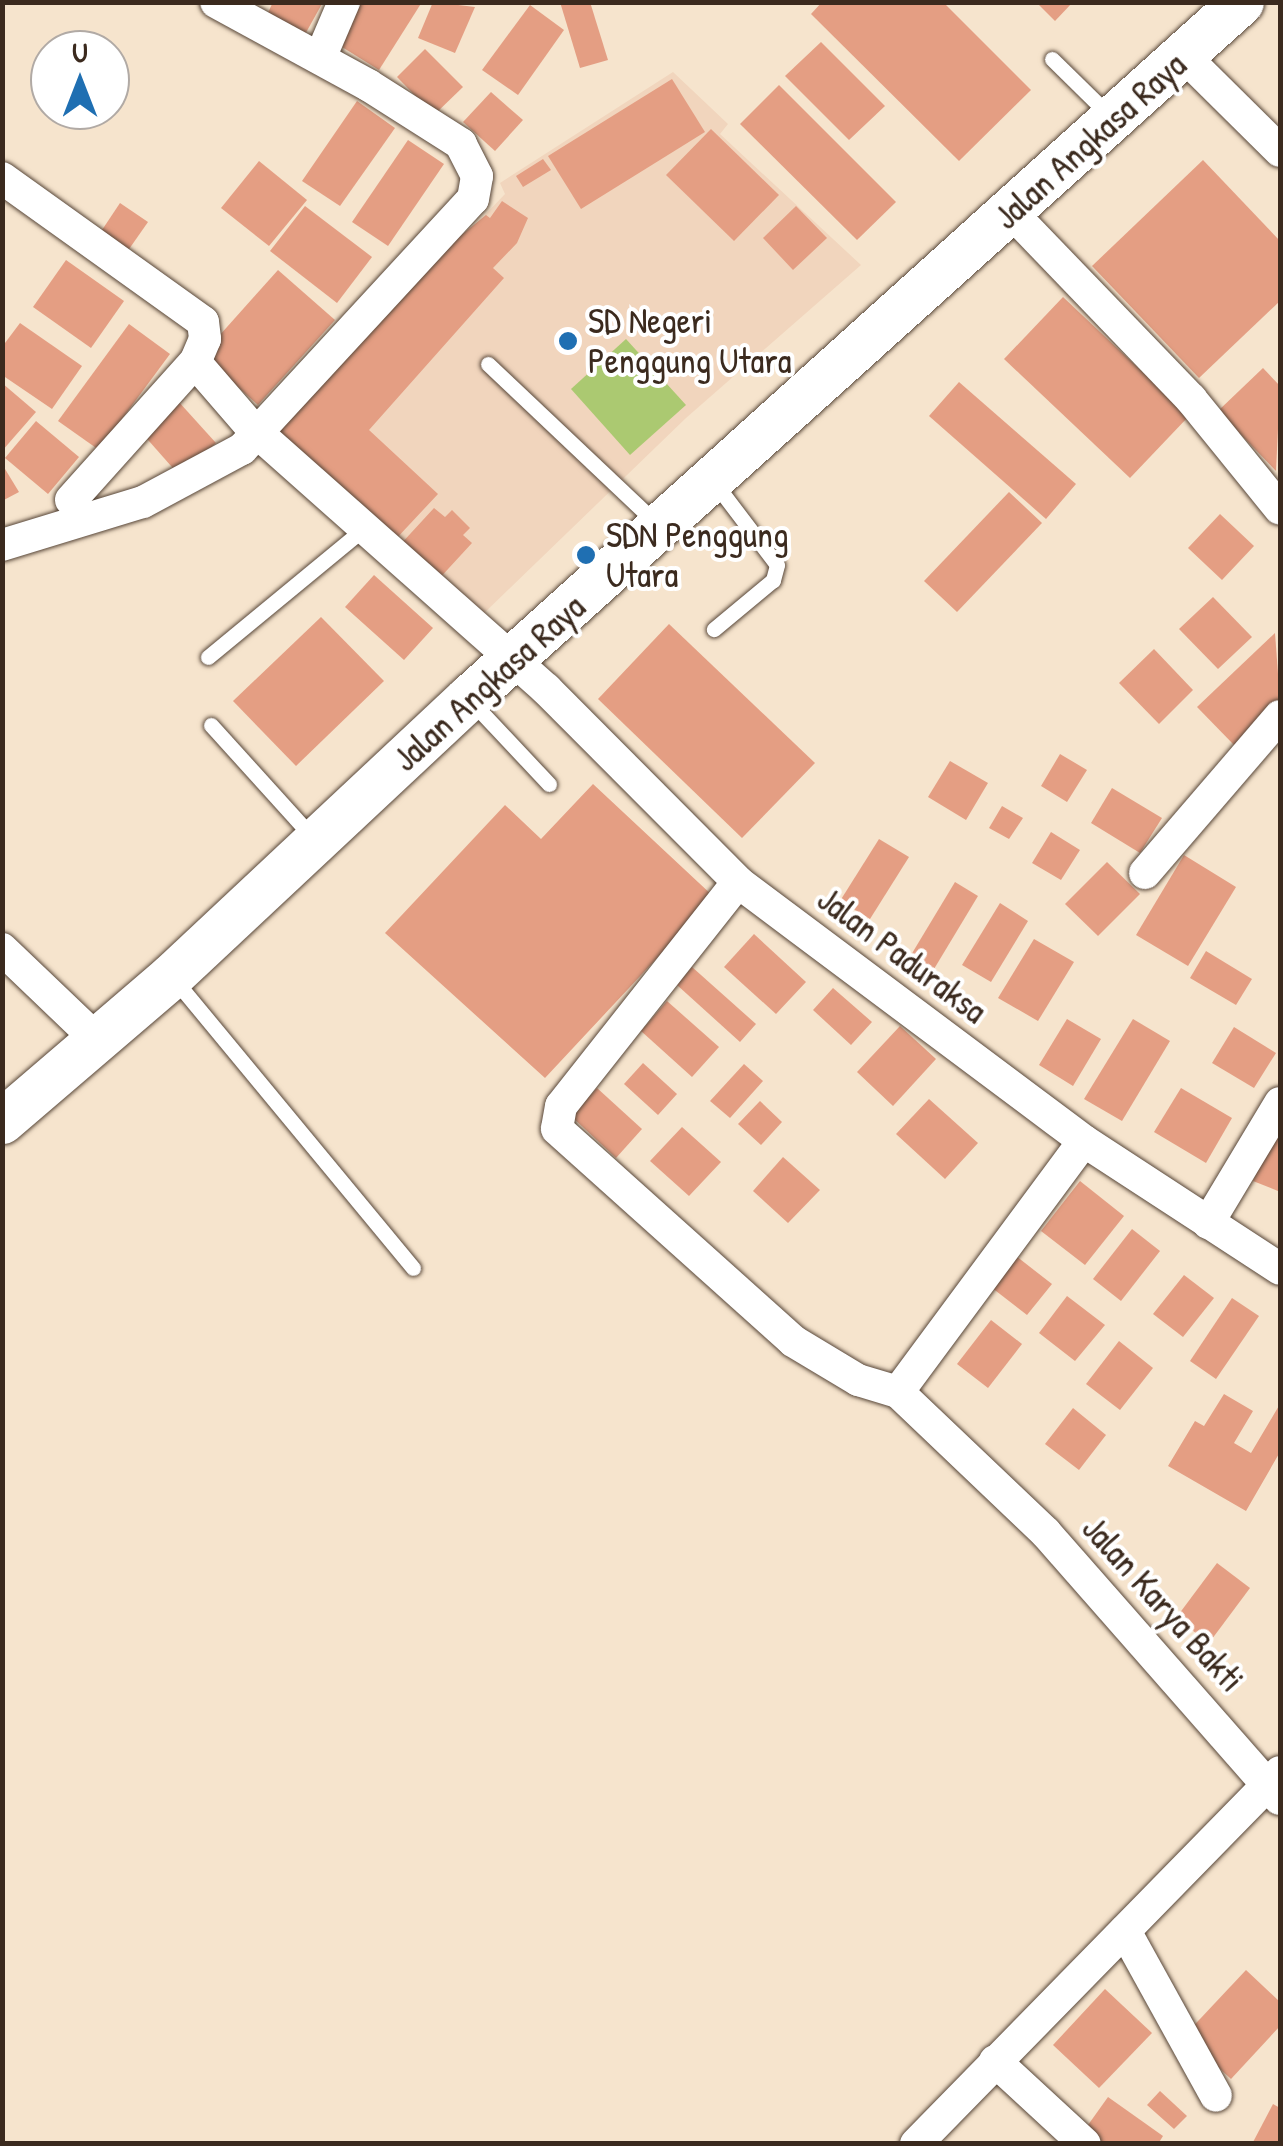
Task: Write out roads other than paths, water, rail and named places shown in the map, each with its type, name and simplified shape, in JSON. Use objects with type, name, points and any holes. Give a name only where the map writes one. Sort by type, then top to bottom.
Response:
[{"type":"street","points":[[2,544],[143,502],[252,427],[431,250],[477,187],[461,144],[320,58],[216,2]]},
{"type":"street","points":[[320,58],[344,2]]},
{"type":"street","name":"Jalan Angkasa Raya","points":[[2,1121],[172,976],[468,698],[714,482],[1241,2]]},
{"type":"street","points":[[1184,56],[1280,151]]},
{"type":"street","points":[[2,178],[204,322],[205,340],[194,362],[71,500]]},
{"type":"street","points":[[1011,212],[1191,399],[1280,509]]},
{"type":"street","name":"Jalan Paduraksa","points":[[194,362],[252,427],[362,530],[512,660],[738,882],[1084,1141],[1280,1269]]},
{"type":"street","points":[[1145,873],[1280,716]]},
{"type":"street","points":[[738,882],[561,1106],[557,1130],[794,1340],[858,1380],[898,1392],[1084,1141]]},
{"type":"street","points":[[2,949],[95,1038]]},
{"type":"street","points":[[1208,1224],[1280,1103]]},
{"type":"street","name":"Jalan Karya Bakti","points":[[898,1392],[1046,1533],[1276,1785],[1125,1931],[919,2142]]},
{"type":"street","points":[[1125,1931],[1216,2096]]},
{"type":"street","points":[[995,2062],[1085,2144]]},
{"type":"lane","points":[[1052,59],[1114,120]]},
{"type":"lane","points":[[488,364],[662,528]]},
{"type":"lane","points":[[714,482],[778,565],[773,580],[714,630]]},
{"type":"lane","points":[[208,657],[362,530]]},
{"type":"lane","points":[[468,698],[549,784]]},
{"type":"lane","points":[[210,725],[316,841]]},
{"type":"lane","points":[[172,976],[413,1268]]},
{"type":"place","name":"SD Negeri Penggung Utara","points":[[568,341]]},
{"type":"place","name":"SDN Penggung Utara","points":[[586,555]]}]
